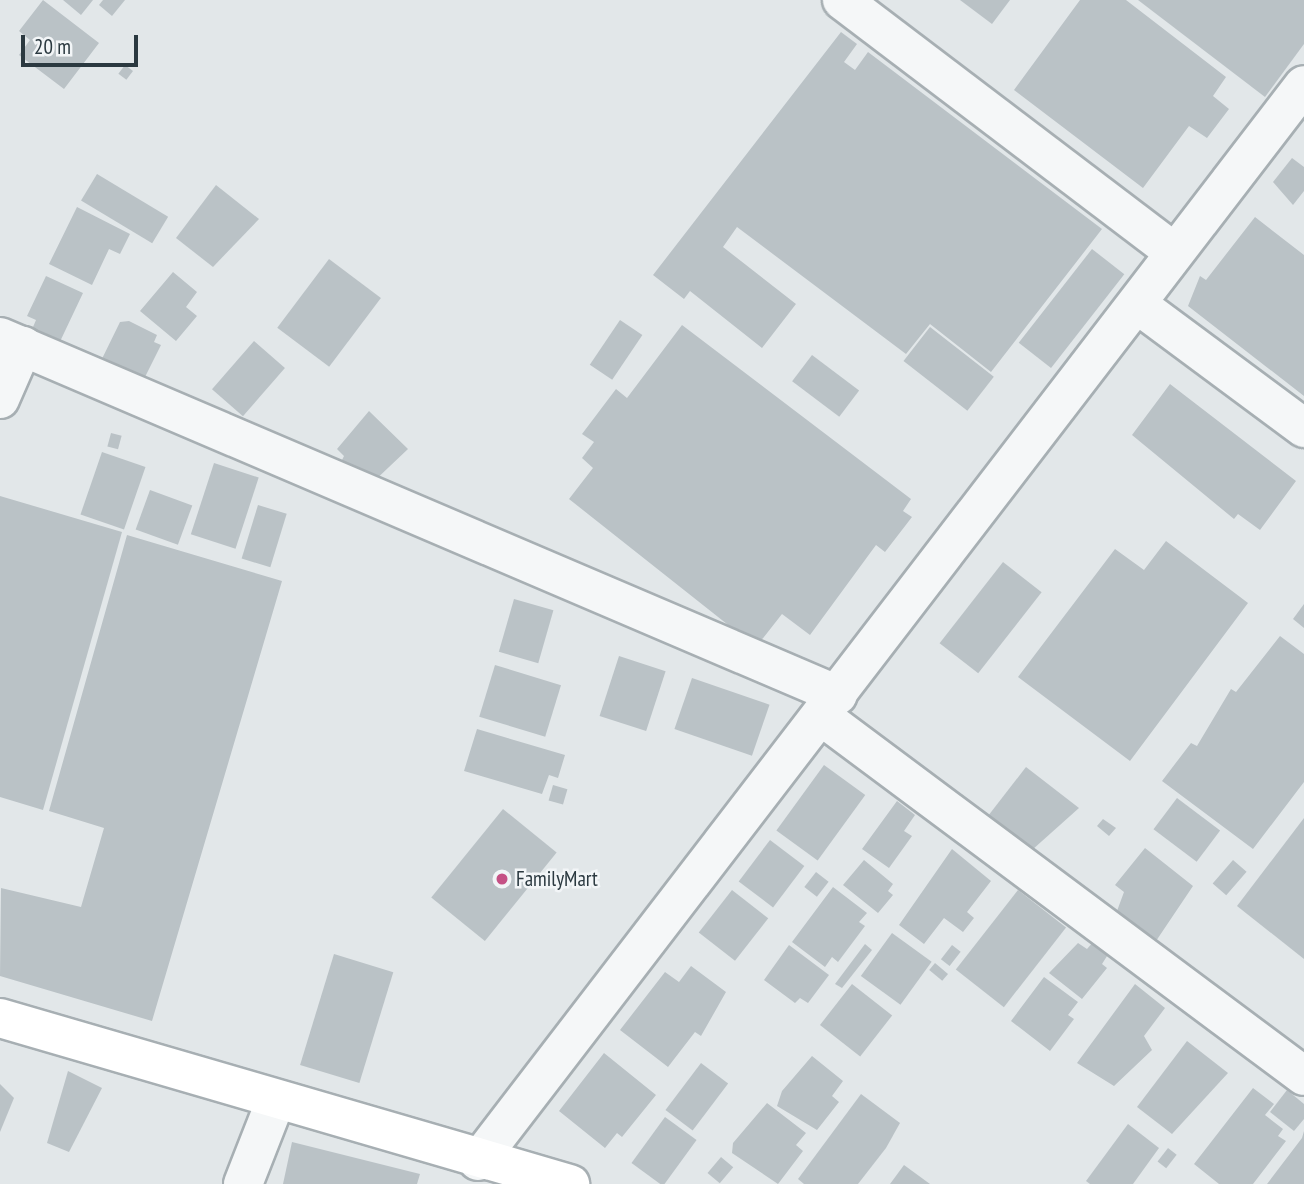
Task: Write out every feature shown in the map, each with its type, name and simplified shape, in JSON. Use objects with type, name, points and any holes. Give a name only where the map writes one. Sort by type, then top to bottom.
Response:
[{"type":"street","points":[[842,0],[1174,252]]},
{"type":"street","points":[[478,1161],[1304,85]]},
{"type":"street","points":[[1137,304],[1304,428]]},
{"type":"street","points":[[0,399],[11,342],[830,705],[1304,1076]]},
{"type":"street","points":[[0,1018],[478,1161],[569,1184]]},
{"type":"street","points":[[243,1184],[276,1100]]},
{"type":"building","points":[[43,0],[99,43],[64,89],[19,55],[30,40],[19,31]]},
{"type":"building","points":[[63,0],[93,0],[81,15]]},
{"type":"building","points":[[103,0],[125,0],[112,16],[99,5]]},
{"type":"building","points":[[960,0],[1010,0],[992,24]]},
{"type":"building","points":[[1080,0],[1126,0],[1226,77],[1213,96],[1229,109],[1207,138],[1189,126],[1143,188],[1014,90]]},
{"type":"building","points":[[1138,0],[1304,0],[1304,44],[1265,97]]},
{"type":"building","points":[[841,32],[857,44],[844,62],[855,70],[868,52],[1102,229],[991,372],[930,324],[906,354],[737,227],[723,247],[796,304],[762,348],[690,291],[684,299],[653,275]]},
{"type":"building","points":[[125,65],[133,71],[126,80],[118,74]]},
{"type":"building","points":[[1292,158],[1304,167],[1304,191],[1293,205],[1273,182]]},
{"type":"building","points":[[97,174],[168,217],[152,243],[81,201]]},
{"type":"building","points":[[216,185],[259,219],[213,267],[176,238]]},
{"type":"building","points":[[77,207],[130,234],[120,254],[109,249],[92,285],[49,264]]},
{"type":"building","points":[[1255,217],[1304,255],[1304,396],[1188,306],[1200,276],[1206,280]]},
{"type":"building","points":[[1092,249],[1124,274],[1051,368],[1019,343]]},
{"type":"building","points":[[329,259],[381,298],[329,367],[277,328]]},
{"type":"building","points":[[173,272],[197,292],[186,307],[197,316],[176,341],[140,311]]},
{"type":"building","points":[[46,276],[83,293],[56,350],[30,334],[36,320],[27,316]]},
{"type":"building","points":[[620,320],[642,335],[612,380],[590,365]]},
{"type":"building","points":[[129,321],[157,335],[154,342],[161,345],[139,389],[97,369],[120,322]]},
{"type":"building","points":[[682,325],[911,499],[903,511],[912,517],[885,552],[876,545],[810,635],[782,614],[756,647],[569,499],[593,468],[582,458],[594,442],[582,434],[616,389],[627,398]]},
{"type":"building","points":[[930,327],[994,377],[967,411],[904,361]]},
{"type":"building","points":[[254,341],[285,368],[243,416],[212,389]]},
{"type":"building","points":[[812,355],[859,391],[839,417],[792,381]]},
{"type":"building","points":[[1170,384],[1296,481],[1260,530],[1238,514],[1234,519],[1132,435]]},
{"type":"building","points":[[369,411],[408,449],[370,485],[341,462],[344,456],[337,449]]},
{"type":"building","points":[[111,433],[122,436],[118,449],[107,447]]},
{"type":"building","points":[[102,452],[145,467],[124,529],[81,514]]},
{"type":"building","points":[[214,463],[259,478],[236,549],[191,534]]},
{"type":"building","points":[[150,490],[192,505],[178,545],[136,529]]},
{"type":"building","points":[[0,496],[122,532],[43,810],[0,797]]},
{"type":"building","points":[[258,505],[287,514],[270,567],[242,559]]},
{"type":"building","points":[[127,535],[282,581],[152,1021],[0,976],[1,888],[81,907],[104,828],[49,811]]},
{"type":"building","points":[[1166,541],[1248,603],[1130,761],[1018,677],[1115,549],[1144,570]]},
{"type":"building","points":[[1003,562],[1042,592],[978,673],[940,643]]},
{"type":"building","points":[[514,599],[553,610],[538,663],[499,652]]},
{"type":"building","points":[[1304,604],[1304,628],[1293,619]]},
{"type":"building","points":[[1280,636],[1304,654],[1304,782],[1253,849],[1162,781],[1191,743],[1197,746],[1231,689],[1236,692]]},
{"type":"building","points":[[619,656],[666,671],[646,731],[600,716]]},
{"type":"building","points":[[495,665],[561,685],[545,737],[479,717]]},
{"type":"building","points":[[692,678],[770,705],[752,756],[674,729]]},
{"type":"building","points":[[477,729],[565,755],[558,778],[549,775],[542,794],[464,771]]},
{"type":"building","points":[[824,765],[865,795],[818,861],[776,831]]},
{"type":"building","points":[[1026,767],[1079,808],[1032,850],[988,816]]},
{"type":"building","points":[[553,785],[567,789],[563,805],[549,800]]},
{"type":"building","points":[[1177,798],[1220,830],[1197,862],[1154,829]]},
{"type":"building","points":[[897,801],[915,815],[904,831],[912,836],[889,868],[862,849]]},
{"type":"building","points":[[503,809],[557,852],[485,941],[431,898]]},
{"type":"building","points":[[1304,818],[1304,959],[1237,906]]},
{"type":"building","points":[[1103,819],[1116,828],[1109,836],[1097,826]]},
{"type":"building","points":[[770,840],[804,866],[773,907],[739,882]]},
{"type":"building","points":[[1145,848],[1193,886],[1156,941],[1117,911],[1124,892],[1115,885]]},
{"type":"building","points":[[952,849],[991,881],[967,912],[974,918],[963,932],[944,918],[924,944],[899,925]]},
{"type":"building","points":[[864,860],[893,884],[888,891],[893,895],[878,913],[843,885]]},
{"type":"building","points":[[1233,860],[1247,872],[1226,895],[1213,883]]},
{"type":"building","points":[[816,872],[829,882],[817,897],[804,887]]},
{"type":"building","points":[[833,887],[867,913],[859,922],[865,926],[838,962],[832,957],[825,967],[792,942]]},
{"type":"building","points":[[732,890],[768,918],[735,961],[699,933]]},
{"type":"building","points":[[1018,890],[1066,928],[1004,1007],[956,970]]},
{"type":"building","points":[[892,933],[932,962],[900,1005],[861,976]]},
{"type":"building","points":[[1094,941],[1109,953],[1102,964],[1107,968],[1082,999],[1049,973],[1078,943],[1087,949]]},
{"type":"building","points":[[865,944],[872,950],[842,988],[835,984]]},
{"type":"building","points":[[789,945],[829,975],[808,1003],[800,998],[795,1003],[764,980]]},
{"type":"building","points":[[952,945],[961,952],[950,966],[941,959]]},
{"type":"building","points":[[334,954],[393,972],[359,1083],[300,1065]]},
{"type":"building","points":[[935,963],[948,974],[942,981],[929,970]]},
{"type":"building","points":[[691,966],[726,992],[701,1036],[695,1032],[668,1067],[620,1030],[665,972],[679,982]]},
{"type":"building","points":[[1044,977],[1078,1002],[1068,1015],[1074,1019],[1050,1051],[1011,1021]]},
{"type":"building","points":[[852,984],[892,1015],[860,1056],[820,1025]]},
{"type":"building","points":[[1135,984],[1165,1008],[1144,1036],[1152,1050],[1114,1086],[1077,1063]]},
{"type":"building","points":[[1187,1041],[1228,1073],[1172,1134],[1137,1107]]},
{"type":"building","points":[[604,1053],[656,1095],[622,1137],[617,1133],[605,1148],[559,1111]]},
{"type":"building","points":[[812,1056],[843,1081],[832,1096],[839,1102],[817,1130],[777,1106],[782,1091]]},
{"type":"building","points":[[701,1063],[728,1083],[693,1131],[665,1110]]},
{"type":"building","points":[[68,1071],[102,1088],[69,1152],[47,1143]]},
{"type":"building","points":[[0,1084],[14,1098],[0,1132]]},
{"type":"building","points":[[1253,1088],[1274,1104],[1265,1115],[1283,1129],[1278,1136],[1286,1141],[1253,1184],[1219,1184],[1194,1164]]},
{"type":"building","points":[[1287,1090],[1304,1104],[1304,1119],[1294,1131],[1270,1112]]},
{"type":"building","points":[[861,1094],[900,1123],[886,1148],[858,1184],[804,1184],[798,1179]]},
{"type":"building","points":[[767,1103],[806,1133],[796,1145],[803,1151],[778,1184],[732,1153],[733,1143]]},
{"type":"building","points":[[665,1117],[697,1140],[665,1184],[660,1184],[631,1163]]},
{"type":"building","points":[[1128,1124],[1159,1148],[1133,1184],[1090,1184],[1086,1181]]},
{"type":"building","points":[[1304,1131],[1304,1184],[1267,1184],[1302,1138]]},
{"type":"building","points":[[292,1142],[420,1174],[417,1184],[283,1184]]},
{"type":"building","points":[[1168,1148],[1177,1155],[1166,1168],[1158,1161]]},
{"type":"building","points":[[721,1157],[733,1167],[720,1183],[708,1173]]},
{"type":"building","points":[[904,1165],[930,1184],[890,1184]]},
{"type":"place","name":"FamilyMart","points":[[502,879]]}]
